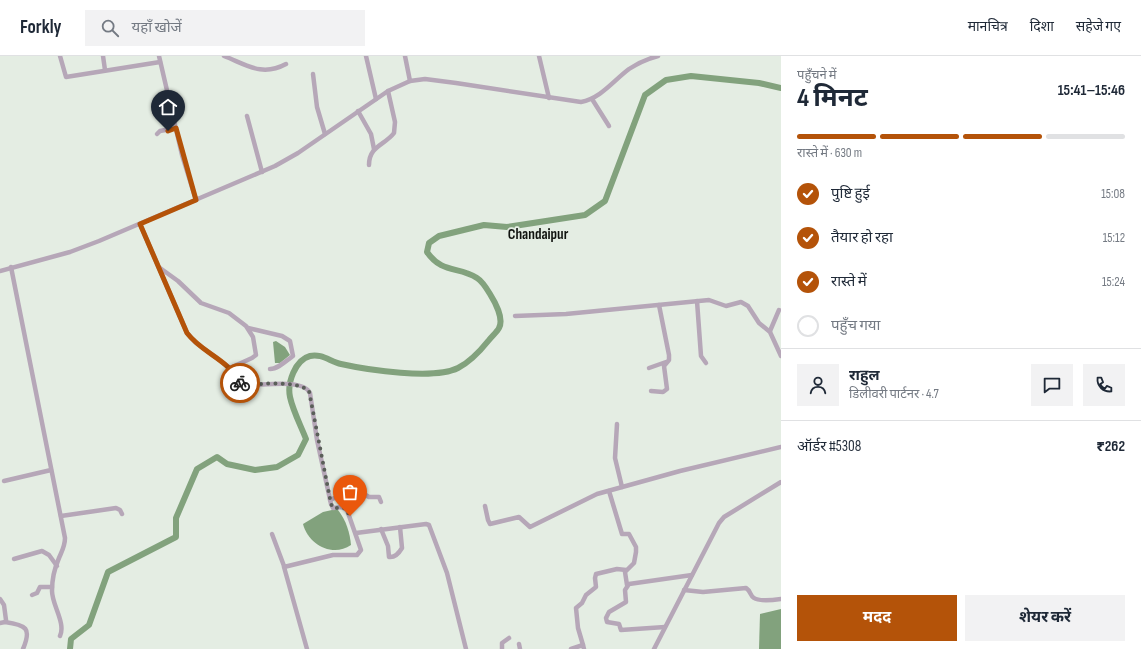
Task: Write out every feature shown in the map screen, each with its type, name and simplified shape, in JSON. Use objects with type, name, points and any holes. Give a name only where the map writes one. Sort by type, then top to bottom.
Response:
[{"type":"street","points":[[60,56],[66,77],[160,62]]},
{"type":"street","points":[[103,56],[105,70]]},
{"type":"street","points":[[159,56],[176,128],[196,200]]},
{"type":"street","points":[[224,56],[256,70],[276,68],[286,64]]},
{"type":"street","points":[[366,56],[376,99]]},
{"type":"street","points":[[405,56],[410,81]]},
{"type":"street","points":[[539,56],[549,98]]},
{"type":"street","points":[[0,271],[70,252],[262,172],[298,153],[388,91],[410,81],[431,80],[581,102],[592,99],[640,63],[658,56]]},
{"type":"street","points":[[313,74],[317,107],[325,134]]},
{"type":"street","points":[[369,165],[370,156],[374,149],[394,133],[395,122],[388,91]]},
{"type":"street","points":[[592,99],[609,126]]},
{"type":"street","points":[[358,111],[371,134],[374,149]]},
{"type":"street","points":[[247,116],[262,172]]},
{"type":"street","points":[[157,134],[160,131],[176,128]]},
{"type":"street","points":[[140,224],[187,333],[195,342],[230,368],[242,385],[286,384],[305,388],[310,393],[317,440],[330,500],[333,508],[342,507],[347,510],[361,547],[360,554],[333,555],[284,566]]},
{"type":"street","points":[[11,268],[61,516],[65,543],[53,582],[52,596],[62,629],[60,636]]},
{"type":"street","points":[[160,268],[178,281],[201,303],[229,313],[248,328],[253,337],[256,355],[230,368]]},
{"type":"street","points":[[515,316],[566,314],[697,301],[714,300],[726,306],[738,302],[744,303],[759,323],[770,331],[781,356]]},
{"type":"street","points":[[697,301],[701,356],[706,363]]},
{"type":"street","points":[[651,391],[663,392],[667,390],[664,366],[669,355],[659,304]]},
{"type":"street","points":[[770,331],[779,310]]},
{"type":"street","points":[[248,328],[282,336],[290,341],[293,356],[284,364],[270,369]]},
{"type":"street","points":[[649,368],[666,362]]},
{"type":"street","points":[[617,424],[615,458],[622,487]]},
{"type":"street","points":[[485,506],[490,524],[519,517],[530,527],[582,500],[609,491],[781,447]]},
{"type":"street","points":[[4,481],[51,470]]},
{"type":"street","points":[[654,649],[686,591],[692,575],[722,519],[781,482]]},
{"type":"street","points":[[571,649],[584,647],[578,628],[576,608],[583,602],[586,595],[596,587],[596,574],[617,569],[626,570],[634,563],[636,549],[629,534],[622,534],[609,491]]},
{"type":"street","points":[[330,500],[341,495],[364,494],[369,498],[379,497],[381,502]]},
{"type":"street","points":[[61,516],[116,508],[120,510],[122,514]]},
{"type":"street","points":[[356,533],[381,528],[426,524],[430,525],[447,573],[466,649]]},
{"type":"street","points":[[381,528],[388,546],[389,557],[391,557],[397,555],[402,548],[400,527]]},
{"type":"street","points":[[272,534],[284,566],[307,649]]},
{"type":"street","points":[[14,559],[42,551],[50,555],[57,566]]},
{"type":"street","points":[[626,570],[628,585],[625,590],[626,602],[608,612],[606,621],[619,624],[622,630],[665,627]]},
{"type":"street","points":[[628,585],[692,575]]},
{"type":"street","points":[[32,595],[37,593],[40,587],[53,582]]},
{"type":"street","points":[[686,591],[746,588],[756,599],[781,600]]},
{"type":"street","points":[[0,599],[4,605],[3,622],[22,625],[27,630],[28,636],[23,649]]},
{"type":"street","points":[[502,649],[502,643],[509,638]]},
{"type":"shaded area","points":[[276,341],[285,347],[290,355],[280,363],[275,363],[273,342]]},
{"type":"shaded area","points":[[338,510],[349,531],[351,545],[344,549],[329,549],[315,543],[310,538],[303,524],[323,512]]},
{"type":"shaded area","points":[[781,609],[781,649],[759,649],[760,614]]},
{"type":"waterway","points":[[70,649],[71,639],[89,625],[108,572],[176,537],[176,518],[197,469],[217,457],[227,464],[255,470],[277,467],[298,455],[306,439],[291,402],[289,391],[293,373],[296,367],[305,358],[314,355],[337,363],[367,369],[418,374],[447,372],[458,368],[471,359],[482,348],[499,328],[500,315],[494,301],[484,285],[477,278],[470,274],[445,267],[433,259],[427,252],[429,243],[439,236],[484,225],[507,227],[585,215],[605,201],[645,95],[666,80],[691,76],[759,83],[781,88]]},
{"type":"way so far","points":[[240,383],[242,385],[286,384],[305,388],[309,391],[317,440],[331,506],[333,508],[345,508],[350,516]]},
{"type":"district","name":"Chandaipur","points":[[538,234]]},
{"type":"route","points":[[168,131],[176,128],[187,173],[196,200],[140,224],[148,239],[187,333],[195,342],[234,371],[240,383]]}]
